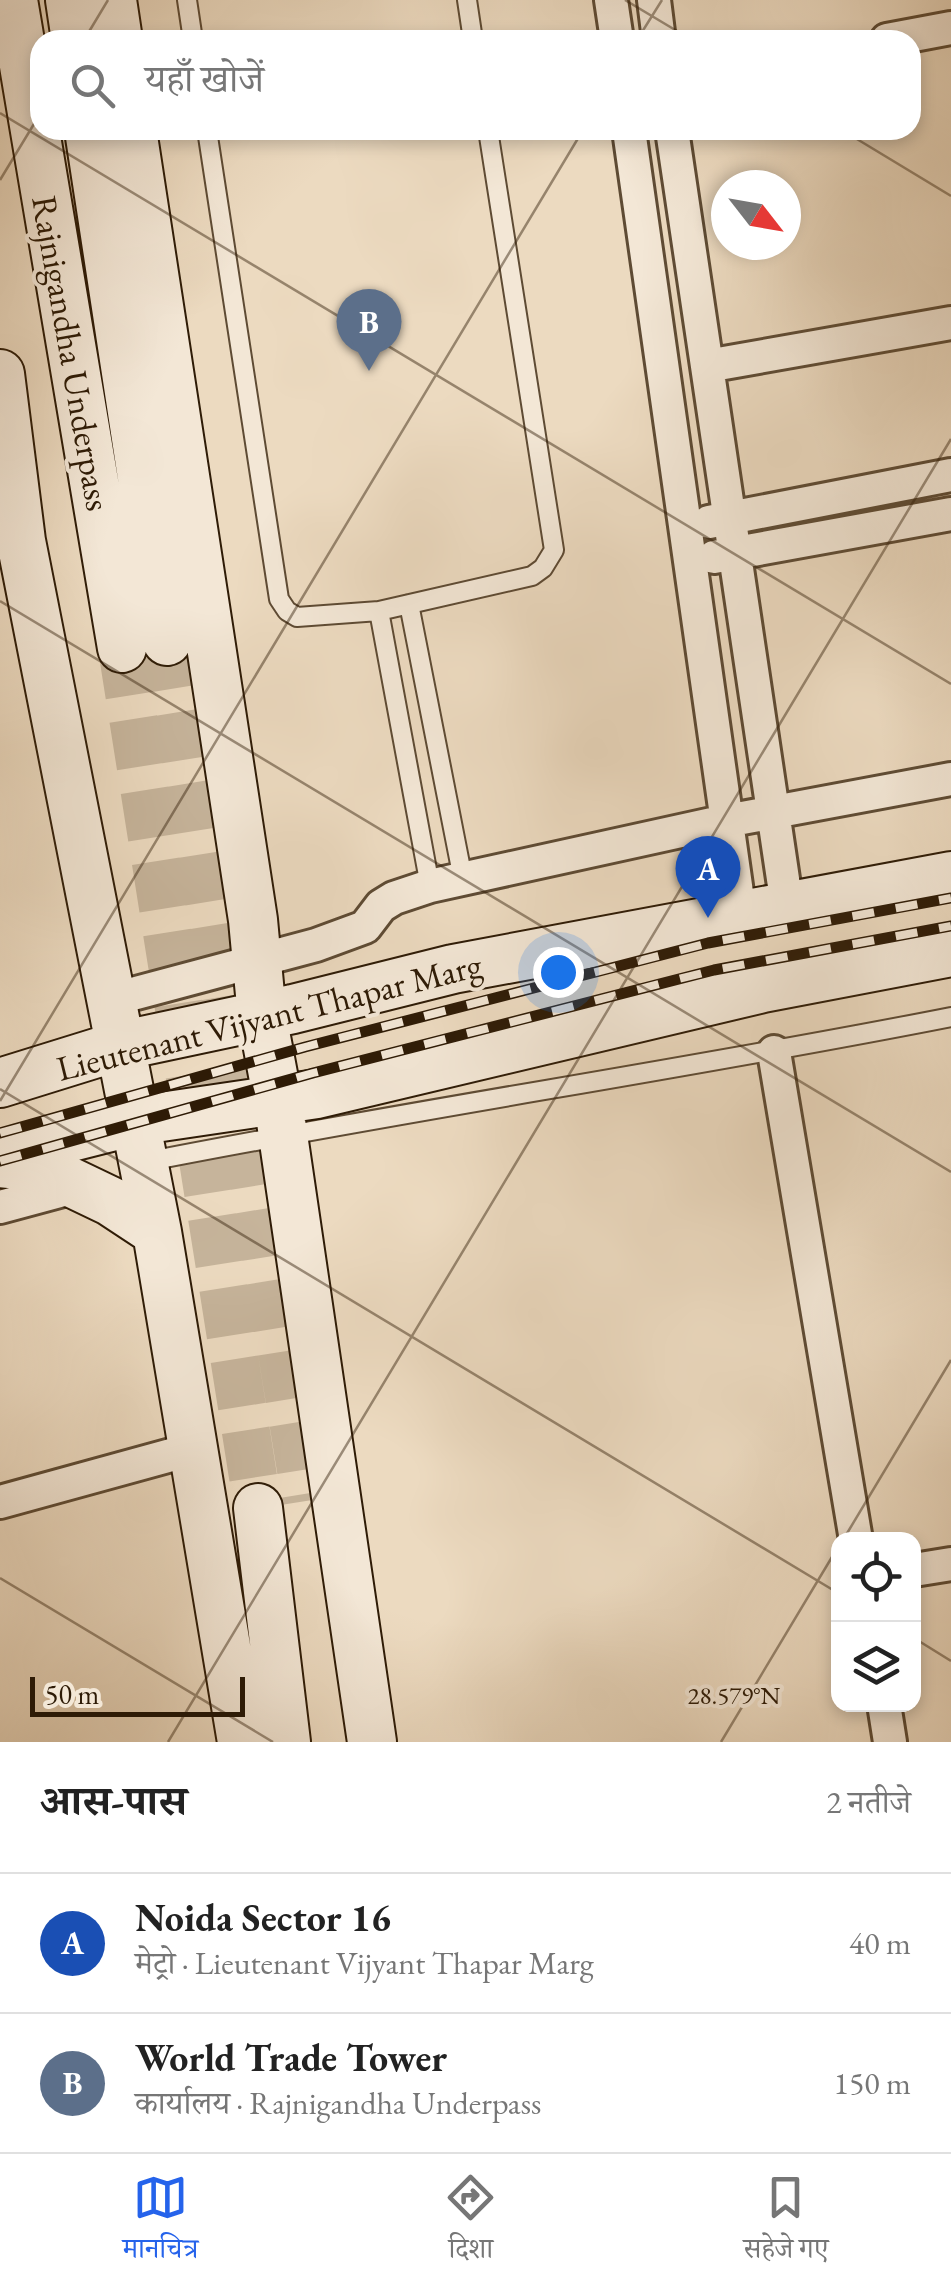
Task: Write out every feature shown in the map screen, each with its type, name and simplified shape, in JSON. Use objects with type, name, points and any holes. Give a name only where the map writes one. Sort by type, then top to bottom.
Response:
[{"type":"main road","name":"Rajnigandha Underpass","points":[[13,0],[30,84]]},
{"type":"main road","points":[[70,0],[74,30]]},
{"type":"main road","points":[[112,0],[116,30]]},
{"type":"main road","name":"Rajnigandha Underpass","points":[[41,140],[144,644],[90,140]]},
{"type":"main road","points":[[134,140],[372,1742]]},
{"type":"main road","points":[[0,374],[11,544],[156,1232],[242,1742]]},
{"type":"main road","name":"Lieutenant Vijyant Thapar Marg","points":[[0,1083],[114,1023],[262,1016],[453,969],[951,876]]},
{"type":"main road","name":"Lieutenant Vijyant Thapar Marg","points":[[0,1155],[138,1142],[279,1118],[762,988],[951,952]]},
{"type":"main road","points":[[0,1163],[39,1167],[110,1201],[156,1232]]},
{"type":"main road","points":[[306,1501],[342,1742]]},
{"type":"main road","points":[[258,1508],[286,1742]]},
{"type":"street","points":[[611,0],[616,30]]},
{"type":"street","points":[[654,0],[658,30]]},
{"type":"street","points":[[921,34],[951,28]]},
{"type":"street","points":[[630,140],[740,914]]},
{"type":"street","points":[[673,140],[786,906]]},
{"type":"street","points":[[707,366],[951,322]]},
{"type":"street","points":[[685,527],[951,475]]},
{"type":"street","points":[[690,561],[951,514]]},
{"type":"street","points":[[114,1023],[258,962],[364,927],[381,906],[430,886],[726,821],[951,779]]},
{"type":"street","points":[[774,1052],[855,1532]]},
{"type":"street","points":[[0,1207],[78,1186]]},
{"type":"street","points":[[0,1502],[193,1450]]},
{"type":"street","points":[[921,1569],[951,1564]]},
{"type":"street","points":[[885,1712],[890,1742]]},
{"type":"lane","points":[[187,0],[192,30]]},
{"type":"lane","points":[[467,0],[472,30]]},
{"type":"lane","points":[[209,140],[279,599],[286,611],[297,618],[379,611],[532,576],[543,568],[554,550],[490,140]]},
{"type":"lane","points":[[409,604],[463,879]]},
{"type":"lane","points":[[379,611],[430,886]]},
{"type":"lane","points":[[279,1118],[774,1052],[951,1017]]},
{"type":"tunnel","points":[[167,641],[306,1501]]},
{"type":"tunnel","points":[[122,648],[258,1508]]},
{"type":"railway","points":[[0,1133],[305,1047],[708,943],[951,898]]},
{"type":"railway","points":[[0,1161],[313,1073],[714,970],[951,926]]},
{"type":"place","name":"World Trade Tower","points":[[369,371]]},
{"type":"place","name":"Noida Sector 16","points":[[708,918]]}]
